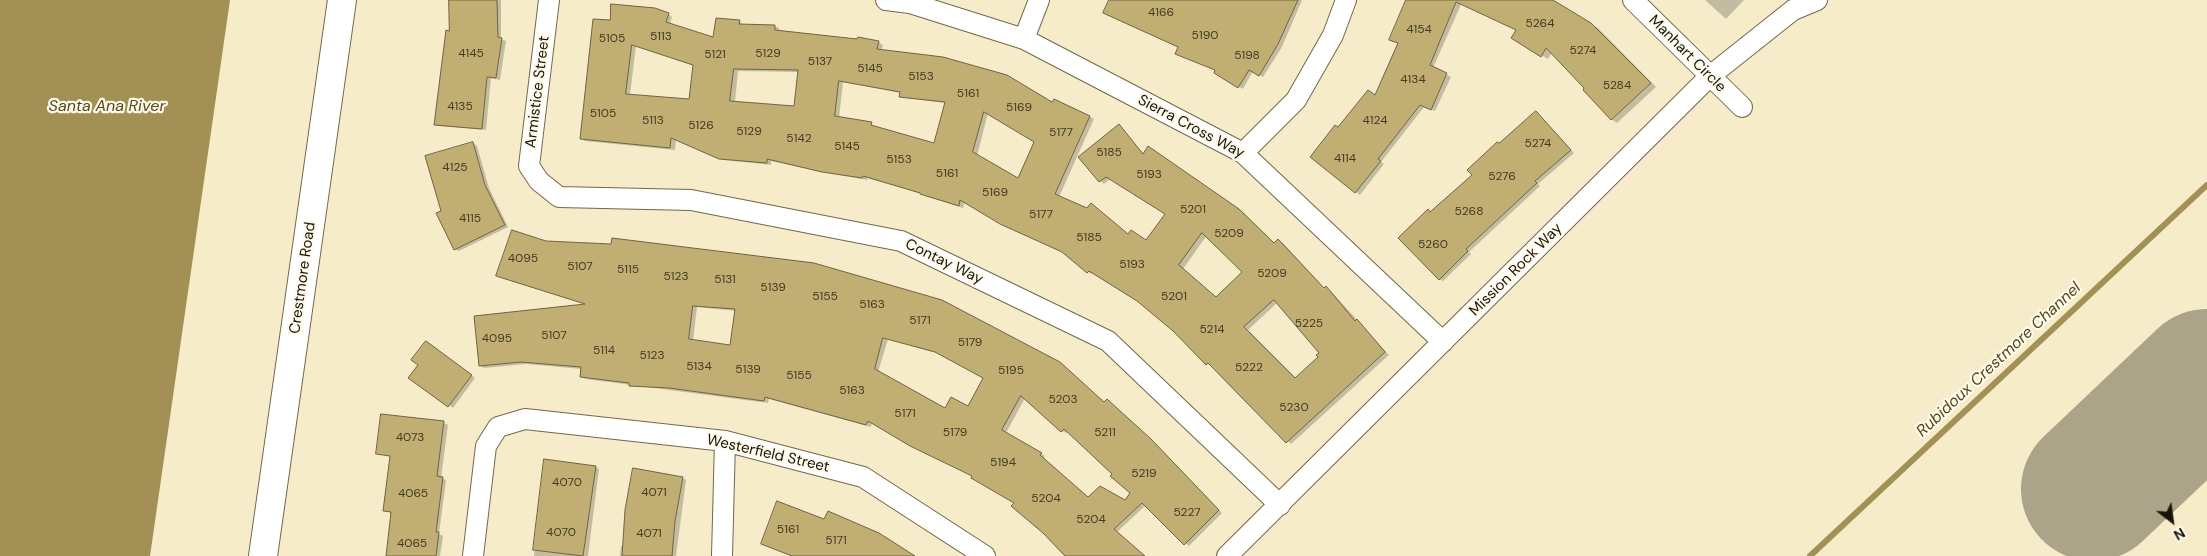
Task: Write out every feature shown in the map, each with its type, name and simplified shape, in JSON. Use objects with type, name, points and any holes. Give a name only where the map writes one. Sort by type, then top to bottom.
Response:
[{"type":"street","name":"Crestmore Road","points":[[263,556],[342,0]]},
{"type":"street","name":"Armistice Street","points":[[539,181],[529,166],[550,0]]},
{"type":"street","name":"Sierra Cross Way","points":[[886,0],[910,3],[1024,39],[1244,153],[1443,342]]},
{"type":"street","points":[[1024,39],[1039,0]]},
{"type":"street","points":[[1244,153],[1296,100],[1333,35],[1346,0]]},
{"type":"street","name":"Manhart Circle","points":[[1632,0],[1742,107]]},
{"type":"street","name":"Mission Rock Way","points":[[1227,556],[1710,76],[1793,10],[1817,0]]},
{"type":"street","name":"Contay Way","points":[[539,181],[559,198],[691,200],[901,241],[1108,342],[1280,505]]},
{"type":"street","name":"Westerfield Street","points":[[473,556],[486,446],[498,427],[525,418],[725,441],[863,477],[985,556]]},
{"type":"street","points":[[722,556],[725,441]]},
{"type":"water","name":"Santa Ana River","points":[[0,0],[230,0],[150,556],[0,556]]},
{"type":"building","points":[[449,0],[497,0],[498,37],[502,38],[496,78],[487,77],[482,129],[434,125],[446,30],[449,31]]},
{"type":"building","points":[[1109,0],[1298,0],[1278,44],[1259,76],[1249,70],[1238,88],[1214,73],[1215,70],[1175,54],[1178,47],[1103,13]]},
{"type":"building","points":[[1406,0],[1553,0],[1591,23],[1651,83],[1611,120],[1546,48],[1541,57],[1511,38],[1516,30],[1456,2],[1430,65],[1447,73],[1431,110],[1420,105],[1378,159],[1381,161],[1355,193],[1310,157],[1335,125],[1338,127],[1368,90],[1375,95],[1398,43],[1389,40]]},
{"type":"building","points":[[611,4],[655,8],[669,13],[666,22],[713,37],[716,18],[740,20],[739,24],[775,25],[775,30],[857,39],[858,37],[879,41],[877,49],[943,57],[1007,75],[1052,102],[1054,99],[1090,116],[1055,194],[1087,208],[1091,203],[1128,234],[1131,230],[1146,240],[1165,214],[1106,177],[1099,182],[1078,157],[1119,124],[1143,154],[1148,146],[1239,209],[1274,243],[1278,239],[1324,288],[1326,286],[1355,321],[1357,319],[1385,352],[1286,443],[1208,363],[1206,365],[1173,331],[1137,301],[1089,271],[1087,273],[1062,252],[1000,224],[960,200],[959,206],[863,176],[862,178],[822,172],[767,159],[767,163],[719,159],[671,138],[670,148],[580,139],[593,19],[610,20]],"holes":[[[632,45],[693,65],[689,99],[626,94]],[[734,69],[798,70],[794,106],[730,101]],[[839,81],[900,92],[899,97],[945,102],[934,143],[871,125],[872,122],[835,116]],[[984,112],[1034,142],[1018,178],[973,152]],[[1202,233],[1242,272],[1216,297],[1179,265]],[[1274,300],[1319,353],[1316,355],[1318,357],[1295,378],[1244,327]]]},
{"type":"building","points":[[1536,111],[1571,150],[1535,181],[1537,183],[1466,249],[1468,251],[1439,280],[1398,238],[1428,209],[1430,212],[1472,175],[1467,170],[1497,142],[1499,143]]},
{"type":"building","points":[[473,142],[485,185],[505,225],[454,250],[436,213],[441,211],[425,156]]},
{"type":"building","points":[[512,230],[546,241],[611,244],[612,238],[814,263],[942,300],[1060,362],[1104,402],[1107,399],[1151,439],[1219,510],[1184,545],[1142,503],[1114,529],[1145,556],[1065,556],[1043,533],[1011,506],[1014,503],[971,478],[972,476],[910,446],[868,421],[866,425],[765,397],[764,401],[669,388],[629,386],[629,383],[580,377],[581,367],[521,362],[479,366],[474,316],[585,304],[496,276]],"holes":[[[693,306],[735,309],[730,345],[689,339]],[[883,338],[935,352],[983,378],[968,406],[951,397],[945,408],[875,369]],[[1021,396],[1061,432],[1064,429],[1112,474],[1110,476],[1130,493],[1125,500],[1100,486],[1088,497],[1040,455],[1042,453],[1002,430]]]},
{"type":"building","points":[[426,341],[472,375],[448,407],[408,378],[418,365],[411,360]]},
{"type":"building","points":[[381,414],[444,421],[437,476],[443,477],[436,532],[439,532],[436,556],[386,556],[391,512],[383,511],[390,456],[376,454]]},
{"type":"building","points":[[544,459],[596,466],[583,556],[533,550]]},
{"type":"building","points":[[633,468],[683,477],[675,521],[672,556],[622,556],[625,510]]},
{"type":"building","points":[[777,501],[824,519],[828,511],[879,533],[915,556],[792,556],[761,544]]},
{"type":"waterway","name":"Rubidoux Crestmore Channel","points":[[1810,556],[2207,185]]},
{"type":"runway","points":[[2093,489],[2207,381]]}]
